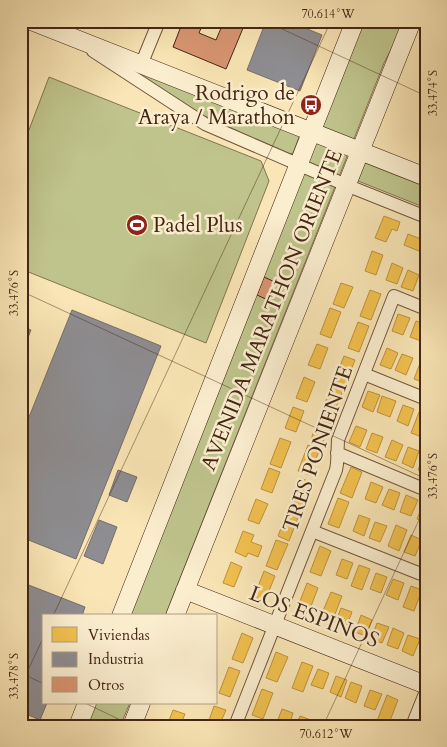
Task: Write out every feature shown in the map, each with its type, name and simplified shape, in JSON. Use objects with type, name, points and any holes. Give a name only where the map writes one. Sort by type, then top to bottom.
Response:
[{"type":"main road","points":[[31,21],[426,177]]},
{"type":"main road","name":"AVENIDA MARATHON ORIENTE","points":[[122,614],[356,21]]},
{"type":"main road","name":"AVENIDA MARATHON ORIENTE","points":[[176,614],[412,21]]},
{"type":"main road","name":"LOS ESPINOS","points":[[185,590],[426,685]]},
{"type":"main road","points":[[78,726],[86,704]]},
{"type":"main road","points":[[132,726],[141,704]]},
{"type":"street","points":[[141,65],[159,21]]},
{"type":"street","points":[[74,38],[192,117],[299,165],[426,217]]},
{"type":"street","name":"TRES PONIENTE","points":[[236,726],[337,468],[338,440],[394,296],[426,309]]},
{"type":"street","points":[[364,374],[426,399]]},
{"type":"street","points":[[337,453],[426,490]]},
{"type":"street","points":[[312,531],[426,576]]},
{"type":"street","points":[[412,726],[426,691]]},
{"type":"green space","points":[[359,21],[406,21],[384,63],[166,614],[127,614]]},
{"type":"green space","points":[[139,70],[298,132],[299,137],[293,153],[289,154],[198,113],[136,76]]},
{"type":"green space","name":"Padel Plus","points":[[49,77],[261,161],[269,181],[206,343],[21,269],[21,151]]},
{"type":"green space","points":[[365,163],[426,187],[426,208],[358,181]]},
{"type":"green space","points":[[91,704],[130,704],[120,726],[82,726]]},
{"type":"building: Viviendas","points":[[384,216],[400,222],[397,231],[392,229],[386,242],[375,238]]},
{"type":"building: Viviendas","points":[[408,234],[426,241],[424,253],[404,245]]},
{"type":"building: Viviendas","points":[[372,251],[383,255],[376,275],[365,271]]},
{"type":"building: Viviendas","points":[[392,263],[403,268],[397,284],[386,280]]},
{"type":"building: Viviendas","points":[[408,270],[419,275],[413,291],[401,287]]},
{"type":"building: Viviendas","points":[[426,277],[426,296],[419,293]]},
{"type":"building: Viviendas","points":[[341,283],[353,287],[344,308],[333,304]]},
{"type":"building: Viviendas","points":[[370,290],[381,294],[371,320],[360,316]]},
{"type":"building: Viviendas","points":[[330,308],[341,312],[331,338],[320,334]]},
{"type":"building: Viviendas","points":[[398,314],[410,318],[403,335],[392,331]]},
{"type":"building: Viviendas","points":[[416,321],[426,324],[421,341],[410,337]]},
{"type":"building: Viviendas","points":[[358,322],[369,326],[359,352],[348,348]]},
{"type":"building: Viviendas","points":[[317,344],[328,348],[320,369],[308,365]]},
{"type":"building: Viviendas","points":[[387,348],[398,353],[391,369],[380,365]]},
{"type":"building: Viviendas","points":[[402,354],[413,358],[406,375],[395,370]]},
{"type":"building: Viviendas","points":[[344,356],[355,360],[345,386],[334,382]]},
{"type":"building: Viviendas","points":[[422,358],[426,359],[425,383],[414,379]]},
{"type":"building: Viviendas","points":[[304,377],[315,382],[307,402],[296,398]]},
{"type":"building: Viviendas","points":[[332,385],[343,390],[333,416],[322,411]]},
{"type":"building: Viviendas","points":[[368,391],[380,395],[373,412],[362,407]]},
{"type":"building: Viviendas","points":[[382,396],[396,401],[390,417],[377,412]]},
{"type":"building: Viviendas","points":[[403,405],[414,409],[408,426],[397,421]]},
{"type":"building: Viviendas","points":[[293,407],[304,411],[296,432],[285,428]]},
{"type":"building: Viviendas","points":[[419,412],[426,415],[426,428],[422,437],[411,433]]},
{"type":"building: Viviendas","points":[[321,413],[332,418],[322,444],[311,439]]},
{"type":"building: Viviendas","points":[[356,426],[367,430],[360,447],[349,442]]},
{"type":"building: Viviendas","points":[[372,433],[383,437],[377,453],[366,449]]},
{"type":"building: Viviendas","points":[[280,438],[291,442],[281,468],[270,464]]},
{"type":"building: Viviendas","points":[[392,440],[403,445],[396,461],[385,457]]},
{"type":"building: Viviendas","points":[[308,445],[320,449],[309,475],[298,471]]},
{"type":"building: Viviendas","points":[[408,447],[419,451],[413,468],[402,463]]},
{"type":"building: Viviendas","points":[[424,454],[426,454],[426,473],[418,470]]},
{"type":"building: Viviendas","points":[[351,467],[362,472],[352,498],[340,493]]},
{"type":"building: Viviendas","points":[[269,468],[280,472],[272,493],[261,489]]},
{"type":"building: Viviendas","points":[[301,478],[312,483],[302,509],[291,504]]},
{"type":"building: Viviendas","points":[[371,482],[383,487],[376,503],[365,499]]},
{"type":"building: Viviendas","points":[[389,489],[400,493],[394,510],[382,505]]},
{"type":"building: Viviendas","points":[[406,495],[418,500],[411,516],[400,512]]},
{"type":"building: Viviendas","points":[[338,498],[349,502],[339,528],[328,524]]},
{"type":"building: Viviendas","points":[[256,499],[268,504],[259,524],[248,520]]},
{"type":"building: Viviendas","points":[[424,502],[426,503],[426,522],[417,519]]},
{"type":"building: Viviendas","points":[[288,510],[299,515],[289,541],[278,536]]},
{"type":"building: Viviendas","points":[[359,515],[370,519],[364,536],[353,531]]},
{"type":"building: Viviendas","points":[[375,522],[387,526],[380,542],[369,538]]},
{"type":"building: Viviendas","points":[[396,525],[407,530],[399,551],[388,546]]},
{"type":"building: Viviendas","points":[[243,531],[254,535],[251,542],[262,546],[258,557],[248,553],[246,557],[235,552]]},
{"type":"building: Viviendas","points":[[411,535],[422,540],[415,556],[404,552]]},
{"type":"building: Viviendas","points":[[276,540],[288,544],[277,570],[266,566]]},
{"type":"building: Viviendas","points":[[320,546],[331,551],[321,576],[310,572]]},
{"type":"building: Viviendas","points":[[426,549],[426,562],[421,560]]},
{"type":"building: Viviendas","points":[[342,559],[353,563],[347,579],[336,575]]},
{"type":"building: Viviendas","points":[[231,562],[242,567],[234,587],[223,583]]},
{"type":"building: Viviendas","points":[[359,565],[370,569],[362,590],[351,586]]},
{"type":"building: Viviendas","points":[[264,571],[275,576],[265,601],[254,597]]},
{"type":"building: Viviendas","points":[[376,573],[387,577],[381,593],[370,589]]},
{"type":"building: Viviendas","points":[[393,579],[404,583],[398,600],[386,595]]},
{"type":"building: Viviendas","points":[[307,583],[318,588],[308,614],[297,609]]},
{"type":"building: Viviendas","points":[[411,586],[422,590],[414,611],[403,607]]},
{"type":"building: Viviendas","points":[[331,592],[342,596],[332,622],[320,618]]},
{"type":"building: Viviendas","points":[[426,598],[426,616],[420,613]]},
{"type":"building: Viviendas","points":[[341,608],[352,612],[346,628],[335,624]]},
{"type":"building: Viviendas","points":[[361,615],[372,620],[366,636],[355,632]]},
{"type":"building: Viviendas","points":[[377,623],[389,627],[382,643],[371,639]]},
{"type":"building: Viviendas","points":[[393,628],[404,633],[398,649],[387,645]]},
{"type":"building: Viviendas","points":[[242,633],[253,638],[243,663],[232,659]]},
{"type":"building: Viviendas","points":[[408,635],[420,639],[413,656],[402,651]]},
{"type":"building: Viviendas","points":[[276,652],[288,657],[277,682],[266,678]]},
{"type":"building: Viviendas","points":[[302,662],[313,666],[303,692],[292,688]]},
{"type":"building: Viviendas","points":[[229,667],[240,671],[230,697],[219,693]]},
{"type":"building: Viviendas","points":[[318,669],[329,673],[323,689],[311,685]]},
{"type":"building: Viviendas","points":[[336,676],[347,680],[341,697],[330,692]]},
{"type":"building: Viviendas","points":[[351,682],[362,686],[356,703],[345,698]]},
{"type":"building: Viviendas","points":[[262,689],[273,693],[263,719],[252,715]]},
{"type":"building: Viviendas","points":[[370,690],[382,694],[375,710],[364,706]]},
{"type":"building: Viviendas","points":[[387,695],[398,700],[388,726],[377,721]]},
{"type":"building: Viviendas","points":[[214,706],[226,710],[219,726],[207,726]]},
{"type":"building: Viviendas","points":[[282,709],[293,713],[289,726],[276,725]]},
{"type":"building: Viviendas","points":[[173,710],[185,714],[180,726],[167,726]]},
{"type":"building: Viviendas","points":[[300,716],[311,720],[309,726],[296,726]]},
{"type":"building: Industria","points":[[266,21],[288,21],[322,35],[300,91],[247,70]]},
{"type":"building: Industria","points":[[72,310],[161,346],[76,559],[21,537],[21,437]]},
{"type":"building: Industria","points":[[21,326],[31,330],[21,355]]},
{"type":"building: Industria","points":[[118,470],[137,477],[127,502],[109,495]]},
{"type":"building: Industria","points":[[99,520],[117,527],[103,564],[84,556]]},
{"type":"building: Industria","points":[[21,582],[85,607],[83,614],[42,614],[42,704],[47,704],[40,720],[24,713],[21,721]]},
{"type":"building: Otros","points":[[183,21],[204,21],[199,33],[216,40],[224,21],[246,21],[226,69],[173,47]]},
{"type":"building: Otros","points":[[264,277],[275,282],[268,300],[257,295]]},
{"type":"place","name":"Rodrigo de Araya / Marathon","points":[[311,105]]},
{"type":"place","name":"Padel Plus","points":[[137,225]]}]
